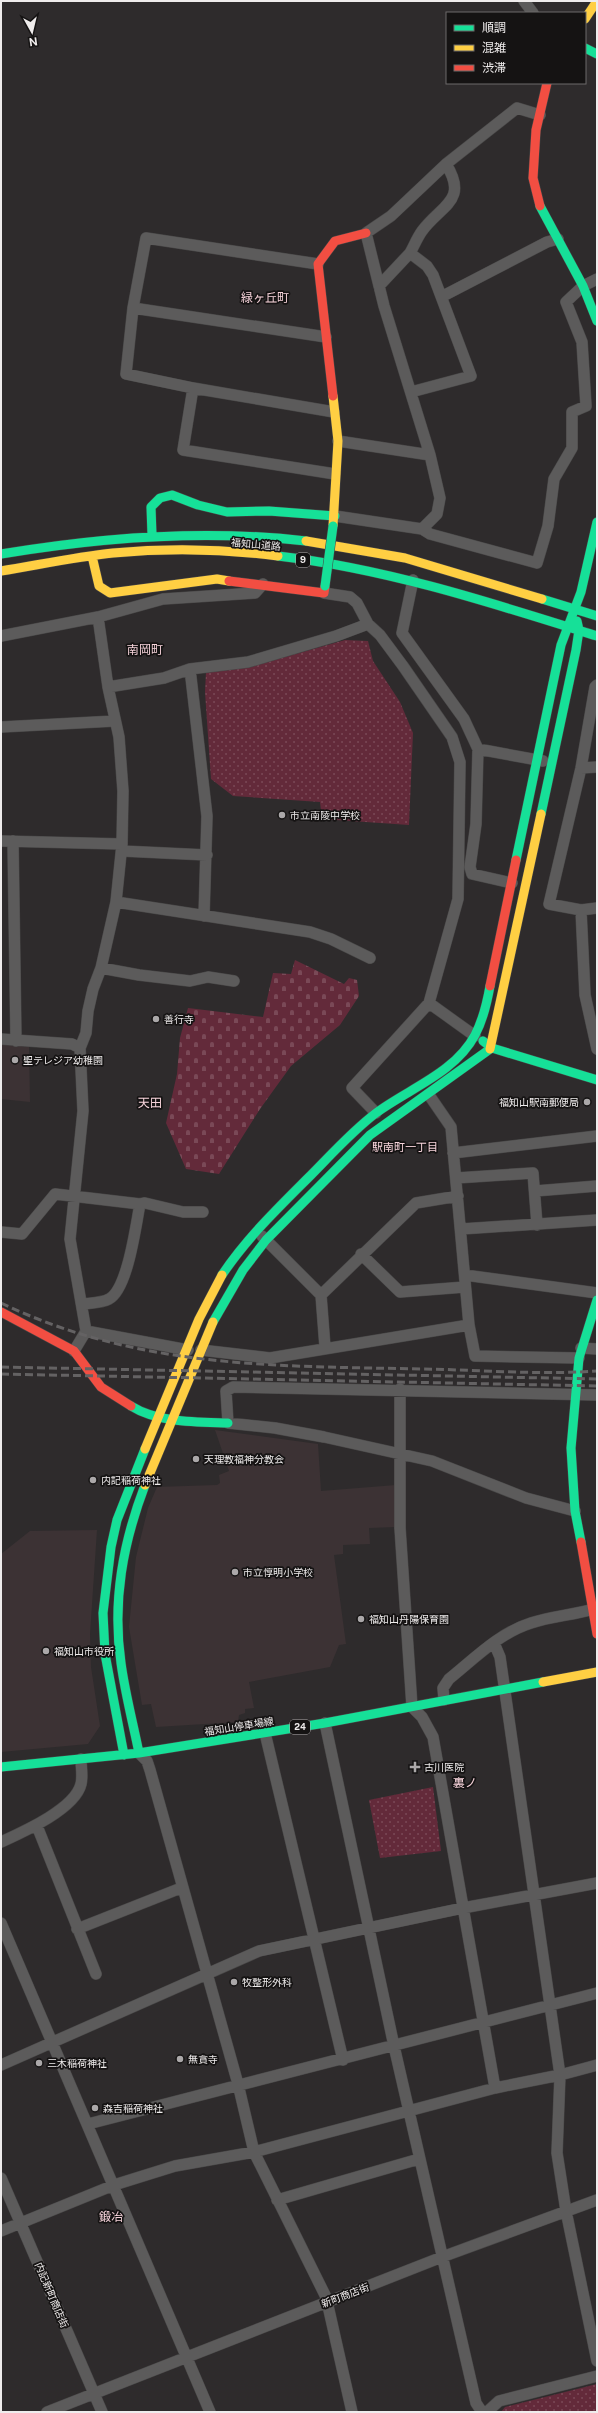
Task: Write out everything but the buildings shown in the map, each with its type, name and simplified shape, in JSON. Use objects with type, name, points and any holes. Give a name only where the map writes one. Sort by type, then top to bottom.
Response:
[{"type":"main road","points":[[586,17],[596,1]]},
{"type":"main road","points":[[586,48],[597,54]]},
{"type":"main road","points":[[547,84],[534,149],[533,178],[541,208],[583,286],[597,321]]},
{"type":"main road","points":[[92,556],[99,586],[110,593],[217,579],[325,589],[334,521],[335,474],[338,441],[318,264],[335,241],[366,233]]},
{"type":"main road","points":[[152,535],[151,507],[160,498],[172,495],[198,505],[227,512],[269,511],[334,521]]},
{"type":"main road","points":[[124,1755],[105,1654],[103,1613],[106,1580],[118,1520],[158,1416],[188,1350],[199,1319],[214,1288],[239,1250],[337,1148],[376,1113],[442,1071],[462,1052],[475,1036],[485,1011],[566,627],[575,609],[597,522]]},
{"type":"main road","name":"福知山道路","points":[[1,554],[43,546],[152,535],[236,536],[314,542],[373,551],[416,560],[597,616]]},
{"type":"main road","name":"福知山道路","points":[[1,571],[92,556],[129,552],[200,550],[261,554],[370,570],[412,580],[597,636]]},
{"type":"main road","points":[[139,1753],[121,1664],[118,1634],[118,1592],[122,1554],[133,1516],[217,1312],[243,1270],[266,1240],[370,1135],[429,1095],[492,1048],[579,630],[575,609]]},
{"type":"main road","points":[[475,1036],[492,1048],[597,1080]]},
{"type":"main road","points":[[597,1300],[580,1353],[571,1448],[575,1510],[595,1609],[597,1634]]},
{"type":"main road","points":[[1,1312],[74,1351],[101,1387],[141,1412],[172,1419],[228,1423]]},
{"type":"main road","name":"福知山停車場線","points":[[1,1767],[124,1755],[265,1733],[597,1672]]},
{"type":"street","points":[[524,1],[532,12]]},
{"type":"street","points":[[422,529],[437,514],[440,498],[430,455],[379,286],[366,233],[411,200],[446,164],[517,108],[540,114]]},
{"type":"street","points":[[379,286],[410,253],[423,230],[439,214],[455,193],[455,179],[446,164]]},
{"type":"street","points":[[318,264],[146,238],[133,308],[126,374],[193,388],[334,412]]},
{"type":"street","points":[[443,296],[547,242],[558,239]]},
{"type":"street","points":[[410,253],[427,266],[443,296],[471,376],[412,392]]},
{"type":"street","points":[[334,521],[422,529],[430,534],[537,563],[548,526],[554,479],[572,448],[572,412],[586,406],[582,342],[566,302],[583,286],[597,279]]},
{"type":"street","points":[[133,308],[326,337]]},
{"type":"street","points":[[193,388],[183,450],[335,474]]},
{"type":"street","points":[[338,441],[430,455]]},
{"type":"street","points":[[412,580],[402,633],[464,719],[478,748],[476,824],[470,867],[472,874],[512,883]]},
{"type":"street","points":[[1,636],[98,617],[163,599],[254,593],[263,584]]},
{"type":"street","points":[[325,589],[350,597],[357,603],[368,624],[380,635],[404,666],[452,737],[460,762],[458,899],[429,1002],[352,1088],[376,1113]]},
{"type":"street","points":[[74,1351],[86,1331],[70,1239],[84,1111],[80,1048],[86,1033],[88,1011],[93,989],[101,968],[116,902],[122,847],[123,791],[119,737],[108,688],[98,617]]},
{"type":"street","points":[[108,688],[164,678],[190,669],[248,662],[336,636],[368,624]]},
{"type":"street","points":[[190,669],[208,816],[204,916]]},
{"type":"street","points":[[597,685],[595,687],[581,768],[549,904],[581,910],[597,908]]},
{"type":"street","points":[[1,727],[115,721]]},
{"type":"street","points":[[478,748],[552,763]]},
{"type":"street","points":[[581,768],[597,767]]},
{"type":"street","points":[[1,841],[122,847],[207,855]]},
{"type":"street","points":[[13,841],[16,1041]]},
{"type":"street","points":[[116,902],[310,932],[331,938],[370,958]]},
{"type":"street","points":[[581,910],[584,995],[597,1049]]},
{"type":"street","points":[[101,968],[139,975],[190,981],[208,977],[234,981]]},
{"type":"street","points":[[429,1002],[475,1036]]},
{"type":"street","points":[[1,1039],[72,1044],[80,1048]]},
{"type":"street","points":[[429,1095],[451,1127],[469,1325],[476,1356],[580,1353],[597,1349]]},
{"type":"street","points":[[454,1153],[597,1136]]},
{"type":"street","points":[[456,1178],[533,1173],[537,1225]]},
{"type":"street","points":[[535,1191],[597,1186]]},
{"type":"street","points":[[1,1232],[22,1234],[55,1194],[75,1195],[140,1204],[145,1203],[183,1212],[203,1212]]},
{"type":"street","points":[[321,1295],[361,1254],[416,1203],[458,1196]]},
{"type":"street","points":[[82,1304],[109,1299],[119,1291],[134,1238],[140,1204]]},
{"type":"street","points":[[461,1229],[597,1220]]},
{"type":"street","points":[[257,1231],[321,1295],[325,1347]]},
{"type":"street","points":[[361,1254],[400,1292],[465,1287]]},
{"type":"street","points":[[465,1275],[597,1293]]},
{"type":"street","points":[[201,1350],[270,1358],[325,1347],[469,1325]]},
{"type":"street","points":[[86,1331],[188,1350]]},
{"type":"street","points":[[575,1510],[526,1498],[432,1461],[399,1455],[324,1437],[275,1428],[228,1423],[226,1391],[233,1387],[400,1389],[576,1393],[597,1395]]},
{"type":"street","points":[[400,1389],[400,1528],[412,1707],[422,1717],[433,1737],[495,2088]]},
{"type":"street","points":[[444,1700],[443,1688],[450,1679],[494,1643],[512,1631],[530,1623],[584,1613],[595,1609]]},
{"type":"street","points":[[494,1643],[500,1657],[532,1894],[560,2076],[557,2153],[566,2211],[597,2361]]},
{"type":"street","points":[[325,1723],[408,2112],[476,2403],[482,2412]]},
{"type":"street","points":[[265,1733],[343,2060]]},
{"type":"street","points":[[139,1753],[148,1765],[181,1888],[238,2084],[254,2152],[317,2277],[326,2302],[352,2412]]},
{"type":"street","points":[[1,1842],[37,1826],[59,1809],[79,1790],[82,1783],[81,1759]]},
{"type":"street","points":[[37,1826],[96,1974]]},
{"type":"street","points":[[1,2065],[259,1951],[532,1894],[597,1884]]},
{"type":"street","points":[[77,1929],[181,1888]]},
{"type":"street","points":[[1,1923],[210,2412]]},
{"type":"street","points":[[88,2124],[238,2084],[343,2060],[597,1993]]},
{"type":"street","points":[[1,2231],[114,2185],[174,2166],[254,2152],[495,2088],[560,2076],[597,2065]]},
{"type":"street","points":[[277,2200],[419,2159]]},
{"type":"street","name":"内記新町商店街","points":[[1,2178],[102,2412]]},
{"type":"street","name":"新町商店街","points":[[47,2412],[442,2257],[597,2200]]},
{"type":"street","points":[[487,2412],[499,2401],[597,2376]]},
{"type":"shaded area","name":"聖テレジア幼稚園","points":[[1,1042],[29,1046],[30,1102],[1,1099]]},
{"type":"shaded area","name":"市立惇明小学校","points":[[215,1430],[318,1444],[321,1491],[396,1485],[396,1527],[369,1528],[370,1544],[343,1545],[343,1554],[334,1555],[346,1644],[339,1645],[330,1667],[249,1682],[254,1708],[245,1709],[245,1713],[239,1715],[238,1722],[156,1727],[151,1704],[142,1705],[129,1627],[136,1557],[148,1508],[157,1487],[217,1485],[220,1483],[219,1475],[229,1471]]},
{"type":"shaded area","name":"福知山市役所","points":[[97,1530],[90,1634],[91,1667],[100,1726],[88,1744],[1,1752],[1,1554],[30,1531]]},
{"type":"green space","points":[[345,640],[368,641],[373,661],[400,702],[413,733],[409,825],[322,819],[320,802],[233,796],[211,779],[205,692],[206,672],[256,665]]},
{"type":"green space","points":[[295,960],[344,984],[349,978],[357,980],[359,996],[340,1025],[291,1066],[260,1109],[219,1174],[186,1169],[166,1123],[177,1074],[180,1038],[188,1008],[263,1017],[273,973],[291,974]]},
{"type":"green space","points":[[433,1787],[441,1851],[380,1858],[369,1800]]},
{"type":"green space","points":[[597,2384],[597,2412],[501,2412],[505,2407]]},
{"type":"railway","points":[[1,1303],[53,1325],[104,1341],[156,1352],[209,1360],[315,1367],[532,1372],[597,1371]]},
{"type":"railway","points":[[1,1367],[597,1379]]},
{"type":"railway","points":[[1,1374],[597,1386]]},
{"type":"traffic: fast","points":[[586,48],[597,54]]},
{"type":"traffic: fast","points":[[540,206],[583,286],[597,321]]},
{"type":"traffic: fast","points":[[152,535],[151,507],[160,498],[172,495],[198,505],[227,512],[269,511],[335,516]]},
{"type":"traffic: fast","points":[[516,860],[561,645],[581,592],[597,522]]},
{"type":"traffic: fast","points":[[325,586],[333,526]]},
{"type":"traffic: fast","points":[[1,554],[115,539],[191,535],[268,537],[306,541]]},
{"type":"traffic: fast","points":[[278,556],[359,569],[400,578],[518,611],[597,636]]},
{"type":"traffic: fast","points":[[542,599],[597,616]]},
{"type":"traffic: fast","points":[[541,814],[576,650],[579,630],[577,621]]},
{"type":"traffic: fast","points":[[222,1275],[241,1249],[262,1225],[358,1128],[376,1113],[430,1079],[456,1060],[466,1048],[478,1029],[488,999],[490,986]]},
{"type":"traffic: fast","points":[[483,1041],[492,1048],[597,1080]]},
{"type":"traffic: fast","points":[[213,1322],[243,1270],[266,1240],[370,1135],[490,1049]]},
{"type":"traffic: fast","points":[[581,1542],[575,1511],[571,1448],[579,1358],[597,1300]]},
{"type":"traffic: fast","points":[[131,1406],[142,1412],[165,1419],[191,1422],[228,1423]]},
{"type":"traffic: fast","points":[[124,1755],[105,1654],[103,1613],[111,1547],[117,1520],[145,1449]]},
{"type":"traffic: fast","points":[[139,1753],[121,1663],[118,1617],[121,1572],[125,1550],[145,1485]]},
{"type":"traffic: fast","points":[[1,1767],[139,1753],[325,1723],[543,1682]]},
{"type":"traffic: slow","points":[[586,18],[597,1]]},
{"type":"traffic: slow","points":[[333,396],[338,441],[333,526]]},
{"type":"traffic: slow","points":[[306,541],[405,558],[542,599]]},
{"type":"traffic: slow","points":[[1,571],[85,557],[133,551],[216,551],[278,556]]},
{"type":"traffic: slow","points":[[92,556],[99,586],[110,593],[217,579],[229,581]]},
{"type":"traffic: slow","points":[[490,1049],[541,814]]},
{"type":"traffic: slow","points":[[145,1449],[199,1319],[222,1275]]},
{"type":"traffic: slow","points":[[145,1485],[213,1322]]},
{"type":"traffic: slow","points":[[543,1682],[597,1672]]},
{"type":"traffic: jam","points":[[540,206],[533,178],[536,130],[547,84]]},
{"type":"traffic: jam","points":[[333,396],[318,264],[335,241],[366,233]]},
{"type":"traffic: jam","points":[[229,581],[324,593],[325,586]]},
{"type":"traffic: jam","points":[[490,986],[516,860]]},
{"type":"traffic: jam","points":[[1,1312],[74,1351],[101,1387],[131,1406]]},
{"type":"traffic: jam","points":[[581,1542],[597,1634]]},
{"type":"place","name":"市立南陵中学校","points":[[282,815]]},
{"type":"place","name":"善行寺","points":[[156,1019]]},
{"type":"place","name":"聖テレジア幼稚園","points":[[15,1060]]},
{"type":"place","name":"福知山駅南郵便局","points":[[587,1102]]},
{"type":"place","name":"天理教福神分教会","points":[[196,1459]]},
{"type":"place","name":"内記稲荷神社","points":[[93,1480]]},
{"type":"place","name":"市立惇明小学校","points":[[235,1572]]},
{"type":"place","name":"福知山丹陽保育園","points":[[361,1619]]},
{"type":"place","name":"福知山市役所","points":[[46,1651]]},
{"type":"place","name":"古川医院","points":[[415,1767]]},
{"type":"place","name":"牧整形外科","points":[[234,1982]]},
{"type":"place","name":"無貪寺","points":[[180,2059]]},
{"type":"place","name":"三木稲荷神社","points":[[39,2063]]},
{"type":"place","name":"森吉稲荷神社","points":[[95,2108]]},
{"type":"district","name":"緑ヶ丘町","points":[[265,298]]},
{"type":"district","name":"南岡町","points":[[145,650]]},
{"type":"district","name":"天田","points":[[150,1103]]},
{"type":"district","name":"駅南町一丁目","points":[[405,1147]]},
{"type":"district","name":"裏ノ","points":[[465,1783]]},
{"type":"district","name":"鍛冶","points":[[111,2217]]}]
